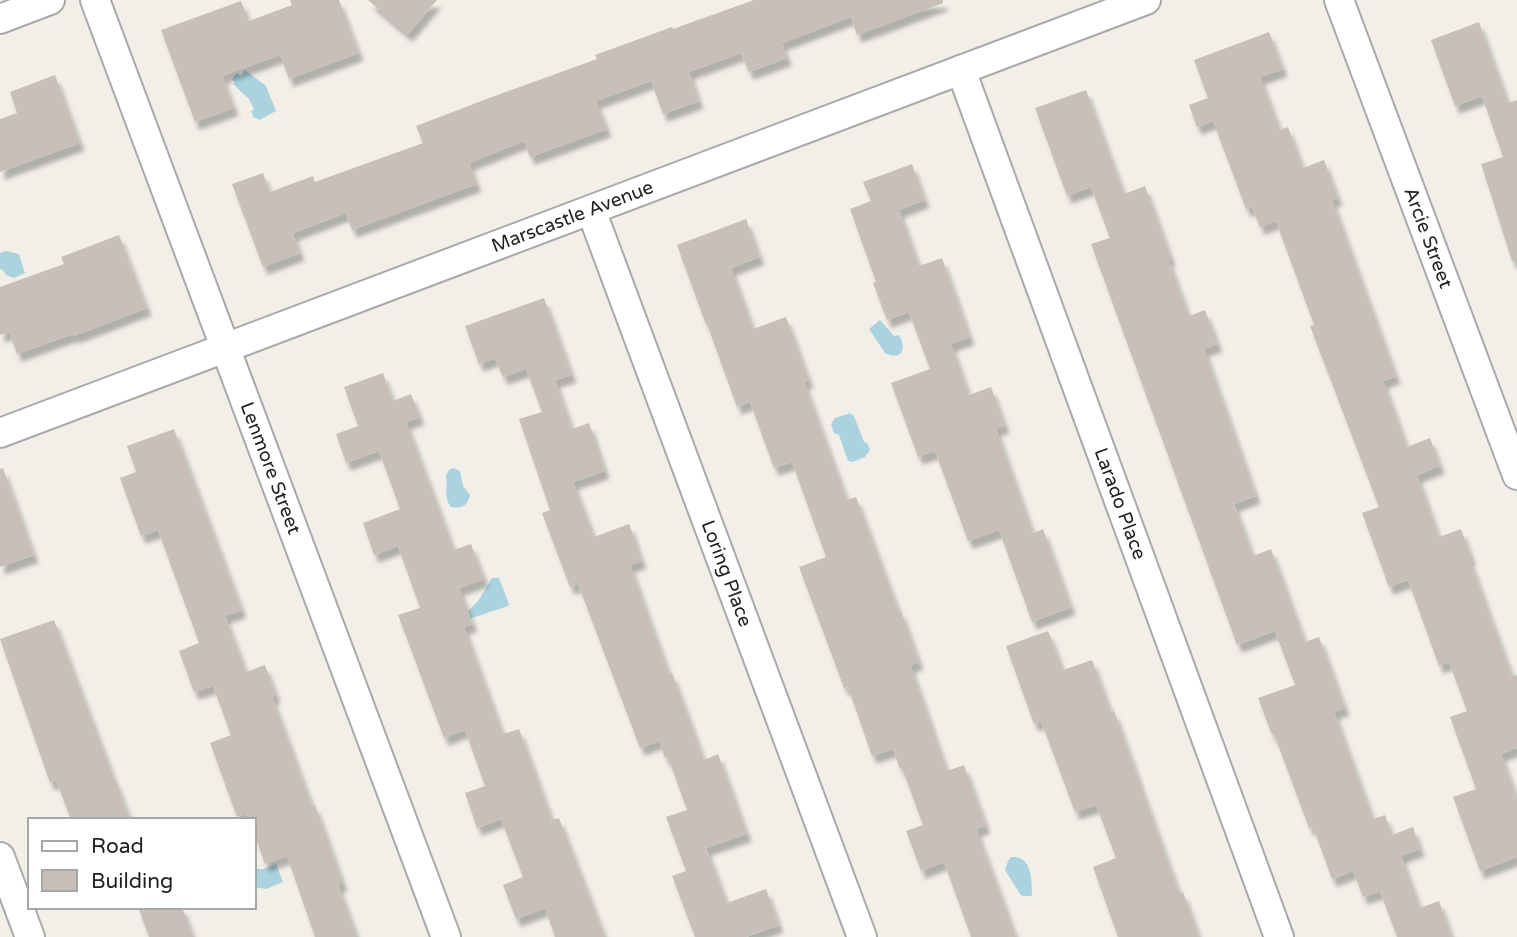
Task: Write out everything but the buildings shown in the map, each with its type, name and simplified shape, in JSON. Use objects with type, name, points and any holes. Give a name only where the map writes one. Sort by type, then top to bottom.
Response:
[{"type":"street","points":[[0,19],[50,0]]},
{"type":"street","name":"Lenmore Street","points":[[96,0],[446,937]]},
{"type":"street","name":"Marscastle Avenue","points":[[0,433],[1146,0]]},
{"type":"street","name":"Arcie Street","points":[[1339,0],[1517,475]]},
{"type":"street","name":"Larado Place","points":[[961,70],[1279,937]]},
{"type":"street","name":"Loring Place","points":[[591,210],[862,937]]},
{"type":"street","points":[[0,857],[30,937]]},
{"type":"water","points":[[245,70],[266,86],[276,111],[259,120],[254,118],[249,99],[233,84],[235,82],[232,79],[237,73],[241,76]]},
{"type":"water","points":[[6,251],[19,254],[25,273],[14,278],[0,269],[0,253]]},
{"type":"water","points":[[880,320],[894,336],[899,335],[903,349],[899,355],[885,353],[869,329]]},
{"type":"water","points":[[850,413],[870,450],[865,457],[852,462],[848,461],[839,435],[834,433],[831,424],[835,418]]},
{"type":"water","points":[[454,468],[460,471],[463,486],[470,495],[466,504],[458,508],[451,507],[446,496],[446,475]]},
{"type":"water","points":[[492,578],[499,578],[508,606],[470,618],[468,611],[478,601]]},
{"type":"water","points":[[1011,857],[1022,859],[1026,863],[1031,876],[1032,896],[1020,894],[1005,870]]},
{"type":"water","points":[[276,864],[283,882],[266,889],[256,887],[256,869]]}]
